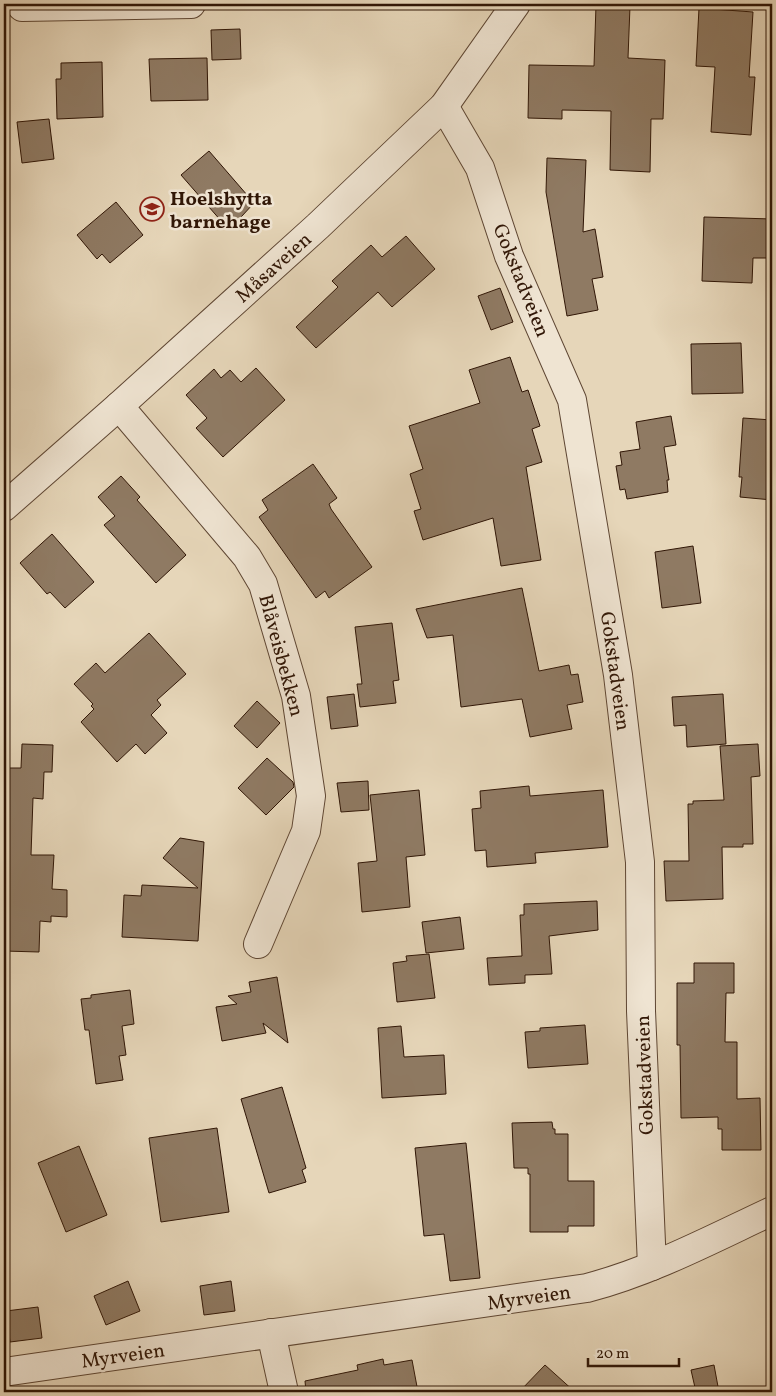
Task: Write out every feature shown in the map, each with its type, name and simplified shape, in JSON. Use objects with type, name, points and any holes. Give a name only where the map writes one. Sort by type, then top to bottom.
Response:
[{"type":"street","points":[[22,7],[191,4]]},
{"type":"street","name":"Måsaveien","points":[[4,507],[318,226],[444,106],[516,4]]},
{"type":"street","name":"Gokstadveien","points":[[444,106],[480,168],[509,256],[572,400],[618,675],[640,862],[641,1011],[652,1266]]},
{"type":"street","name":"Blåveisbekken","points":[[119,406],[251,563],[263,584],[296,696],[311,796],[306,832],[258,944]]},
{"type":"street","name":"Myrveien","points":[[4,1372],[567,1292],[608,1282],[652,1266],[772,1211]]},
{"type":"street","points":[[272,1333],[284,1392]]},
{"type":"building","points":[[596,5],[630,6],[628,58],[665,60],[663,119],[651,119],[650,172],[610,170],[611,111],[562,110],[562,119],[528,118],[529,65],[594,66]]},
{"type":"building","points":[[699,8],[753,12],[749,77],[755,77],[751,135],[711,132],[715,67],[696,66]]},
{"type":"building","points":[[240,29],[241,59],[212,60],[211,30]]},
{"type":"building","points":[[207,58],[208,100],[151,101],[149,59]]},
{"type":"building","points":[[102,62],[103,117],[57,119],[56,79],[61,79],[61,63]]},
{"type":"building","points":[[49,119],[54,159],[22,163],[17,122]]},
{"type":"building","points":[[209,151],[254,203],[229,230],[181,175]]},
{"type":"building","points":[[547,158],[586,160],[583,232],[595,229],[603,277],[592,279],[598,310],[567,316],[546,192]]},
{"type":"building","points":[[116,202],[143,235],[110,263],[102,254],[97,259],[77,235]]},
{"type":"building","points":[[704,217],[772,219],[772,258],[753,258],[752,283],[702,281]]},
{"type":"building","points":[[406,236],[435,269],[392,307],[378,292],[316,348],[296,327],[338,287],[332,281],[371,245],[382,257]]},
{"type":"building","points":[[500,288],[513,322],[491,330],[478,296]]},
{"type":"building","points":[[741,343],[743,393],[692,394],[691,344]]},
{"type":"building","points":[[510,357],[522,392],[528,390],[540,426],[532,429],[542,462],[526,467],[541,560],[501,566],[493,518],[423,540],[414,511],[421,509],[410,474],[423,469],[409,426],[480,403],[469,370]]},
{"type":"building","points":[[256,368],[285,400],[223,457],[196,428],[207,418],[186,395],[214,369],[221,378],[230,370],[241,382]]},
{"type":"building","points":[[671,416],[676,445],[664,447],[669,480],[667,480],[668,492],[627,499],[625,489],[620,490],[616,466],[622,465],[620,452],[640,449],[636,422]]},
{"type":"building","points":[[743,418],[772,420],[772,500],[740,497],[742,477],[739,477]]},
{"type":"building","points":[[313,464],[337,498],[329,504],[331,509],[372,567],[329,598],[325,591],[316,598],[259,517],[268,510],[262,500]]},
{"type":"building","points":[[121,476],[140,497],[137,500],[186,555],[156,583],[104,525],[115,516],[98,497]]},
{"type":"building","points":[[52,534],[94,582],[65,608],[50,592],[47,594],[20,563]]},
{"type":"building","points":[[693,546],[701,603],[662,608],[655,552]]},
{"type":"building","points":[[522,588],[539,671],[569,665],[571,675],[578,674],[583,702],[567,705],[572,729],[530,737],[522,699],[461,707],[453,635],[427,638],[416,609]]},
{"type":"building","points":[[392,623],[399,680],[393,681],[396,703],[360,707],[357,684],[362,684],[355,627]]},
{"type":"building","points":[[149,633],[186,674],[157,700],[161,705],[151,715],[167,733],[145,754],[136,744],[117,762],[81,722],[94,709],[91,706],[93,704],[74,684],[96,663],[105,673]]},
{"type":"building","points":[[354,694],[358,726],[331,729],[327,697]]},
{"type":"building","points":[[723,694],[726,744],[687,747],[686,725],[674,726],[672,697]]},
{"type":"building","points":[[257,701],[280,723],[257,748],[234,726]]},
{"type":"building","points":[[22,744],[53,745],[52,772],[44,772],[43,799],[33,798],[31,855],[54,855],[52,889],[67,890],[67,917],[51,916],[51,922],[40,921],[39,952],[4,951],[4,768],[21,768]]},
{"type":"building","points":[[758,744],[760,776],[751,777],[753,844],[743,844],[743,847],[722,847],[723,899],[666,901],[664,861],[689,861],[688,804],[693,804],[693,801],[724,800],[720,746]]},
{"type":"building","points":[[267,758],[293,782],[294,787],[266,815],[238,788]]},
{"type":"building","points":[[368,781],[369,810],[341,812],[337,783]]},
{"type":"building","points":[[529,786],[530,796],[603,790],[608,847],[535,853],[536,863],[487,867],[486,850],[475,851],[472,809],[481,808],[480,791]]},
{"type":"building","points":[[419,790],[425,855],[406,857],[410,907],[362,912],[358,863],[377,861],[370,795]]},
{"type":"building","points":[[180,838],[204,842],[198,941],[122,937],[124,895],[141,896],[142,885],[198,888],[163,858]]},
{"type":"building","points":[[597,901],[598,930],[549,936],[552,974],[525,975],[525,983],[489,985],[487,958],[522,956],[520,915],[524,915],[524,904]]},
{"type":"building","points":[[460,917],[464,949],[426,953],[422,922]]},
{"type":"building","points":[[429,954],[435,998],[397,1002],[393,963],[407,961],[406,956]]},
{"type":"building","points":[[694,963],[734,963],[734,993],[726,993],[725,1042],[737,1042],[737,1099],[760,1098],[761,1150],[722,1150],[722,1129],[718,1129],[718,1117],[681,1118],[680,1045],[677,1045],[677,983],[694,983]]},
{"type":"building","points":[[277,977],[288,1043],[263,1023],[266,1033],[222,1041],[216,1007],[237,1004],[228,996],[251,992],[249,982]]},
{"type":"building","points":[[130,990],[134,1024],[122,1026],[126,1055],[119,1056],[123,1080],[96,1084],[89,1030],[85,1030],[81,999],[91,998],[91,995]]},
{"type":"building","points":[[585,1025],[588,1064],[528,1068],[525,1032],[540,1031],[540,1028]]},
{"type":"building","points":[[401,1026],[404,1057],[444,1055],[446,1094],[382,1098],[378,1028]]},
{"type":"building","points":[[282,1087],[306,1168],[302,1170],[306,1182],[269,1193],[241,1099]]},
{"type":"building","points":[[552,1122],[555,1134],[568,1134],[568,1181],[594,1181],[594,1226],[568,1226],[568,1232],[530,1232],[530,1174],[528,1174],[528,1168],[514,1168],[512,1123]]},
{"type":"building","points":[[217,1128],[229,1212],[161,1222],[149,1138]]},
{"type":"building","points":[[466,1143],[480,1278],[450,1281],[444,1234],[424,1236],[415,1148]]},
{"type":"building","points":[[79,1146],[107,1215],[66,1232],[38,1163]]},
{"type":"building","points":[[128,1281],[140,1311],[106,1325],[94,1296]]},
{"type":"building","points":[[231,1281],[235,1311],[204,1315],[200,1286]]},
{"type":"building","points":[[38,1307],[42,1338],[10,1342],[6,1311]]},
{"type":"building","points":[[383,1359],[384,1365],[412,1360],[418,1392],[306,1392],[305,1381],[358,1370],[357,1365]]},
{"type":"building","points":[[545,1365],[575,1392],[519,1392]]},
{"type":"building","points":[[714,1365],[719,1392],[696,1392],[691,1370]]},
{"type":"place","name":"Hoelshytta barnehage","points":[[152,209]]}]
